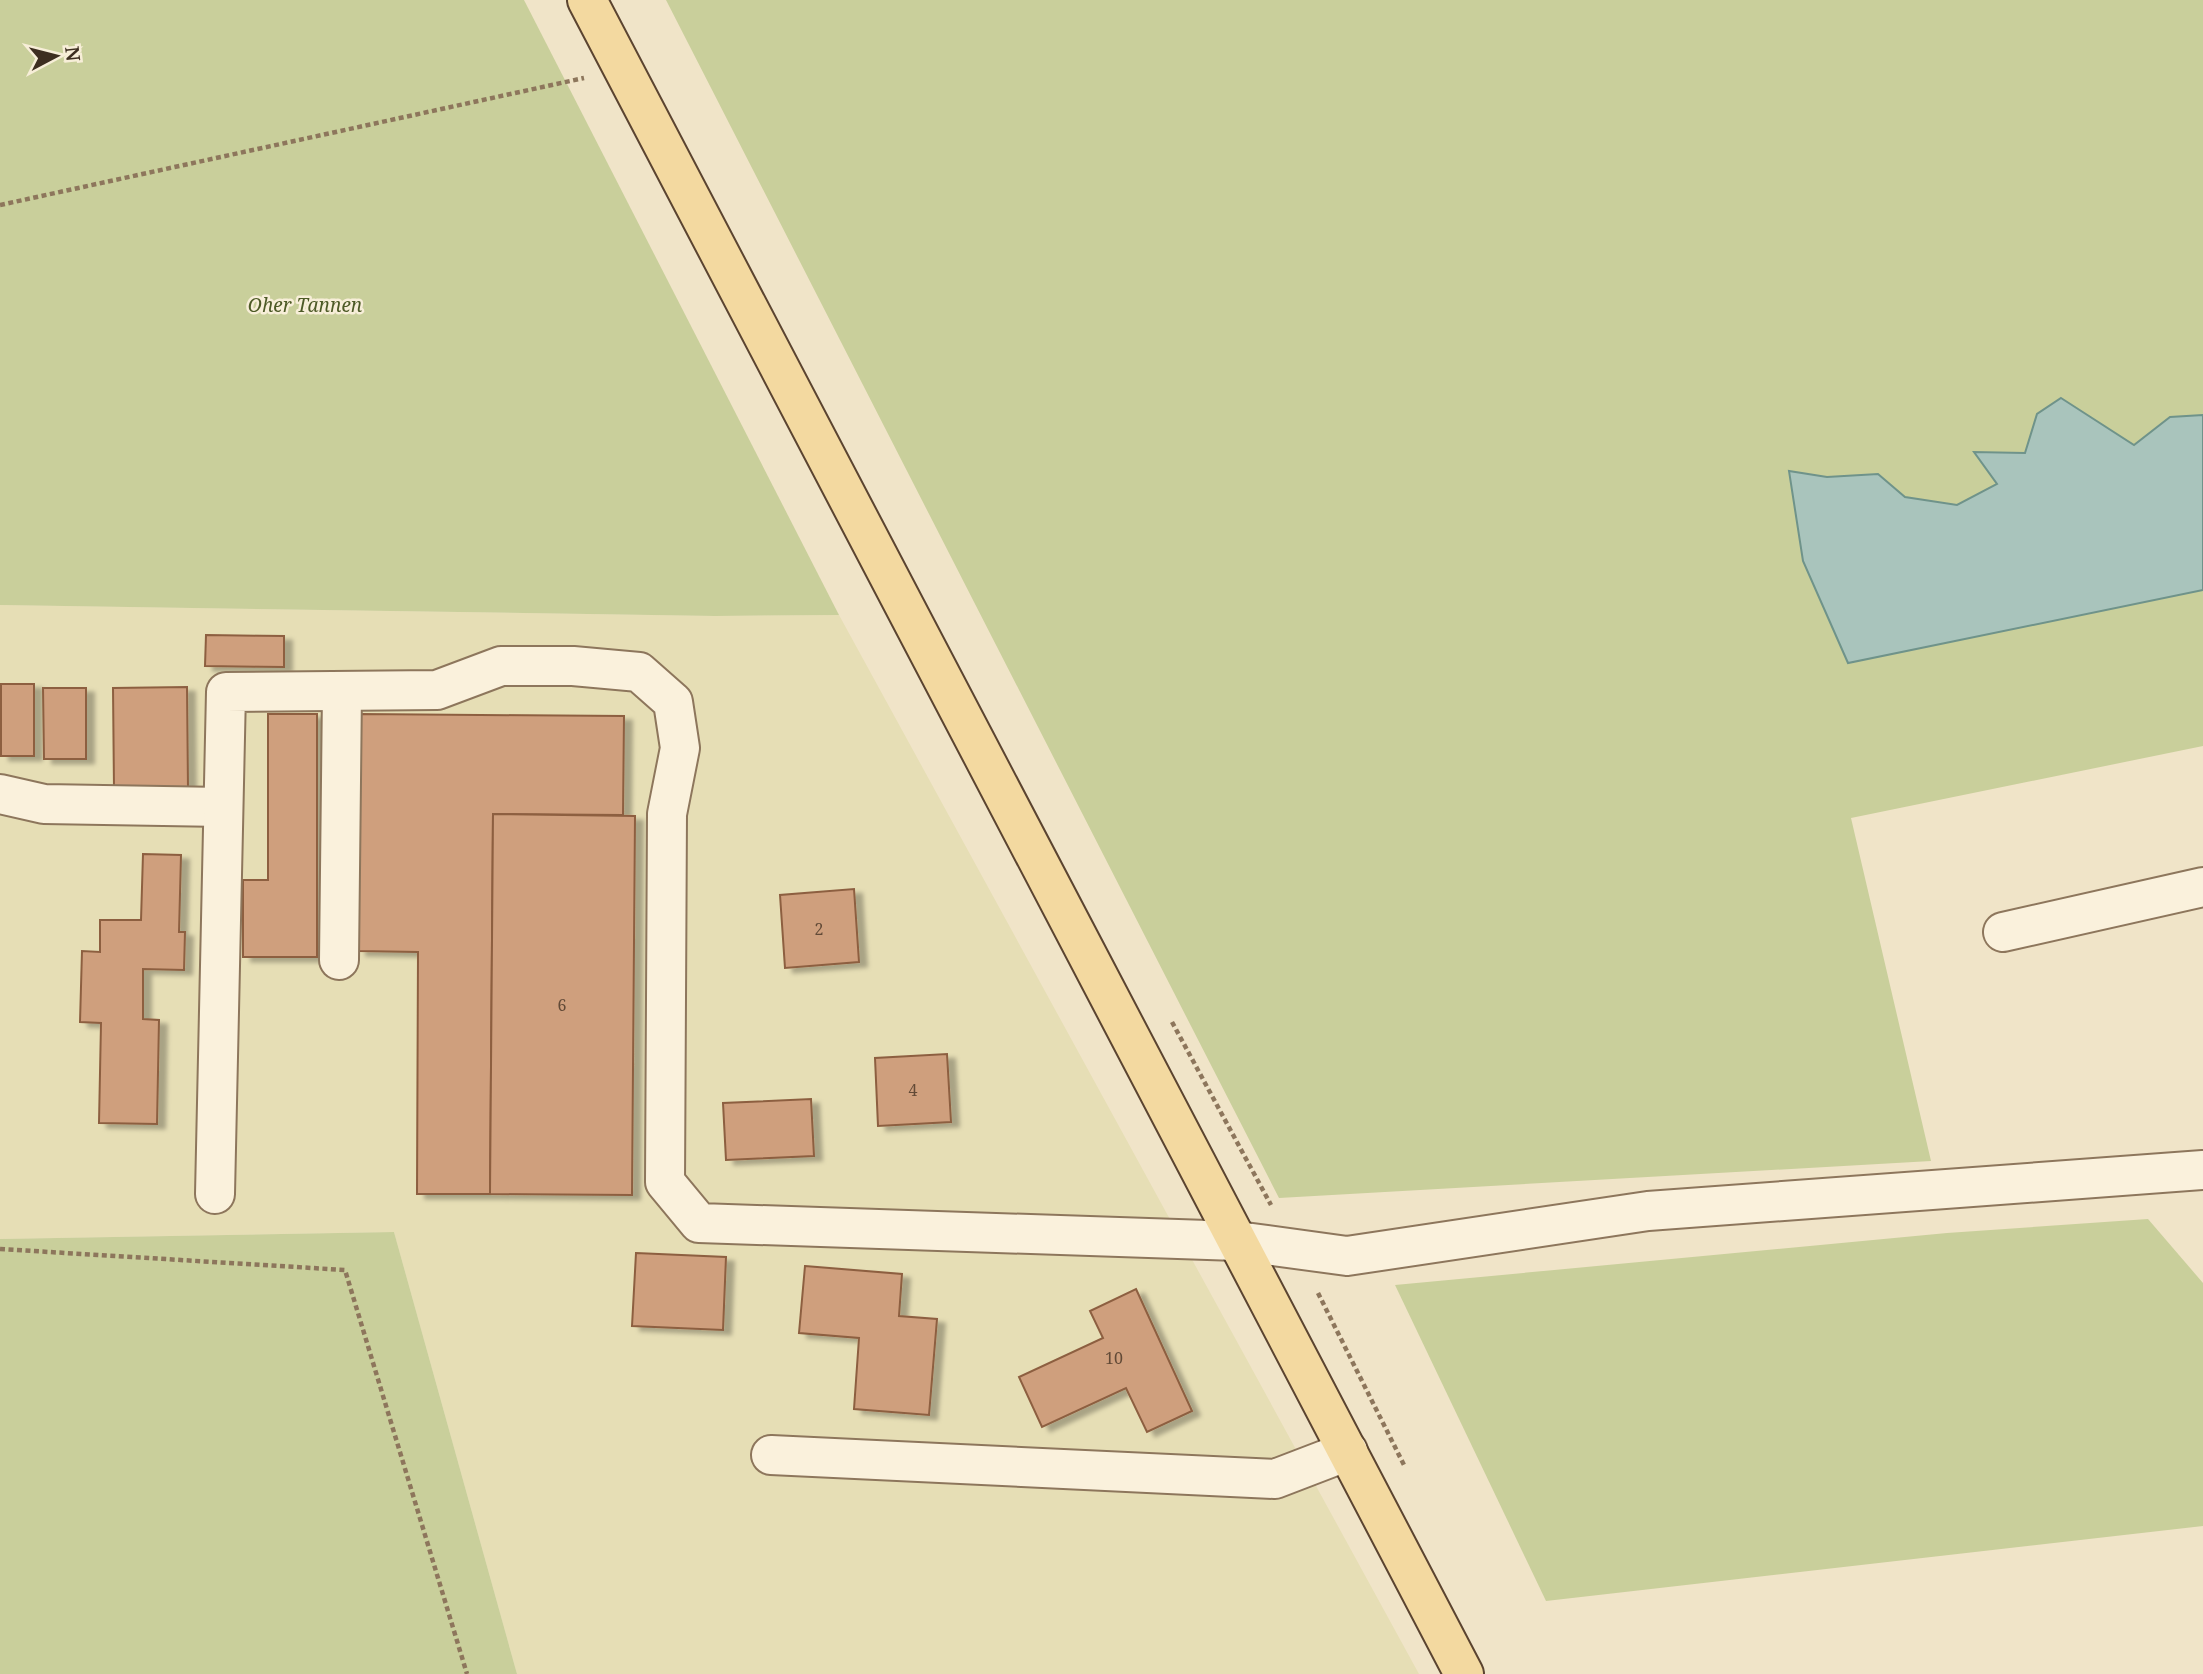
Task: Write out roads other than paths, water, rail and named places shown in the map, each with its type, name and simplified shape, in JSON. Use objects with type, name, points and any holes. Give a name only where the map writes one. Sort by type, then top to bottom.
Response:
[{"type":"main road","points":[[587,0],[1464,1674]]},
{"type":"lane","points":[[215,1194],[226,692],[437,690],[502,666],[573,666],[639,672],[674,702],[680,748],[667,814],[666,1182],[699,1223],[1237,1241],[1347,1256],[1648,1210],[2203,1170]]},
{"type":"lane","points":[[339,960],[342,691]]},
{"type":"lane","points":[[0,794],[44,804],[223,807]]},
{"type":"lane","points":[[2003,932],[2203,887]]},
{"type":"lane","points":[[771,1455],[1275,1479],[1348,1451]]},
{"type":"water","points":[[2061,398],[2134,445],[2170,417],[2203,415],[2203,590],[1848,663],[1803,561],[1789,471],[1827,477],[1878,474],[1905,497],[1957,505],[1997,484],[1974,452],[2025,453],[2037,414]]},
{"type":"park label","name":"Oher Tannen","points":[[305,305]]}]
